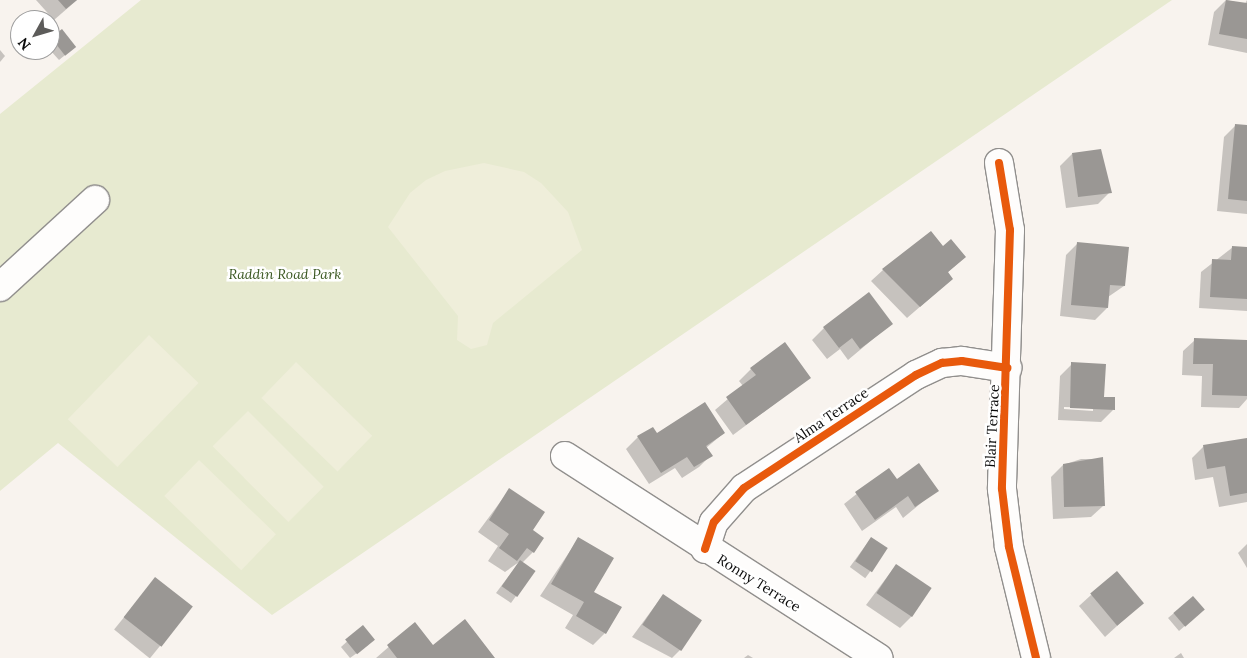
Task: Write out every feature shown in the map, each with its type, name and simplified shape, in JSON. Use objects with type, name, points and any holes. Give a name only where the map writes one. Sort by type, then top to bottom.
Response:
[{"type":"street","name":"Blair Terrace","points":[[999,163],[1010,230],[1004,517],[1036,658]]},
{"type":"street","points":[[0,287],[95,200]]},
{"type":"street","name":"Alma Terrace","points":[[705,549],[714,522],[744,488],[916,375],[942,363],[962,361],[1007,368]]},
{"type":"street","name":"Ronny Terrace","points":[[565,456],[705,549],[879,658]]},
{"type":"green space","name":"Raddin Road Park","points":[[141,0],[1172,0],[272,615],[58,443],[0,491],[0,114]]},
{"type":"green space","points":[[484,163],[524,172],[541,183],[568,212],[582,250],[493,323],[487,345],[471,349],[457,340],[458,316],[388,227],[410,193],[426,180],[445,171]]},
{"type":"green space","points":[[149,335],[199,383],[117,467],[68,419]]},
{"type":"green space","points":[[296,362],[372,436],[338,472],[261,398]]},
{"type":"green space","points":[[248,411],[324,487],[288,522],[213,446]]},
{"type":"green space","points":[[199,460],[276,534],[241,570],[164,496]]},
{"type":"building","points":[[58,0],[77,0],[66,9]]},
{"type":"building","points":[[1226,0],[1247,3],[1247,39],[1219,34]]},
{"type":"building","points":[[62,29],[76,47],[65,56],[60,49],[60,31]]},
{"type":"building","points":[[1235,124],[1247,125],[1247,201],[1228,199]]},
{"type":"building","points":[[1101,149],[1112,193],[1078,197],[1072,153]]},
{"type":"building","points":[[931,231],[943,246],[951,239],[966,257],[948,272],[953,279],[920,307],[882,269]]},
{"type":"building","points":[[1077,242],[1129,247],[1125,286],[1110,285],[1108,308],[1071,305]]},
{"type":"building","points":[[1232,246],[1247,247],[1247,299],[1210,297],[1212,259],[1231,260]]},
{"type":"building","points":[[869,292],[893,324],[860,349],[852,338],[839,348],[823,327]]},
{"type":"building","points":[[1194,338],[1247,340],[1247,396],[1212,395],[1213,364],[1193,364]]},
{"type":"building","points":[[785,342],[811,378],[746,425],[726,397],[756,375],[750,368]]},
{"type":"building","points":[[1071,362],[1106,364],[1104,397],[1115,397],[1115,410],[1070,408]]},
{"type":"building","points":[[705,402],[725,433],[706,446],[713,456],[694,467],[687,457],[661,473],[637,436],[653,427],[657,433]]},
{"type":"building","points":[[1247,438],[1247,493],[1230,496],[1225,466],[1207,469],[1203,445]]},
{"type":"building","points":[[1103,457],[1105,506],[1064,507],[1063,464]]},
{"type":"building","points":[[919,463],[939,491],[915,507],[908,496],[875,520],[855,492],[889,468],[897,479]]},
{"type":"building","points":[[509,488],[545,512],[533,530],[544,538],[534,553],[527,548],[517,561],[499,548],[509,534],[489,520]]},
{"type":"building","points":[[578,537],[614,558],[594,592],[622,607],[606,634],[576,616],[584,602],[551,584]]},
{"type":"building","points":[[871,537],[888,548],[872,572],[855,561]]},
{"type":"building","points":[[520,560],[536,571],[517,597],[502,586]]},
{"type":"building","points":[[896,564],[932,588],[912,617],[876,593]]},
{"type":"building","points":[[1117,571],[1144,603],[1117,626],[1090,593]]},
{"type":"building","points":[[155,577],[193,607],[161,647],[124,617]]},
{"type":"building","points":[[663,594],[702,620],[681,651],[642,625]]},
{"type":"building","points":[[1193,596],[1205,610],[1185,627],[1173,613]]},
{"type":"building","points":[[465,619],[495,658],[397,658],[387,645],[415,622],[433,645]]},
{"type":"building","points":[[363,625],[375,640],[357,654],[345,639]]},
{"type":"cycle path","points":[[999,163],[1010,230],[1002,489],[1009,547],[1036,658]]},
{"type":"cycle path","points":[[705,549],[714,522],[744,488],[916,375],[942,363],[962,361],[1007,368]]}]
